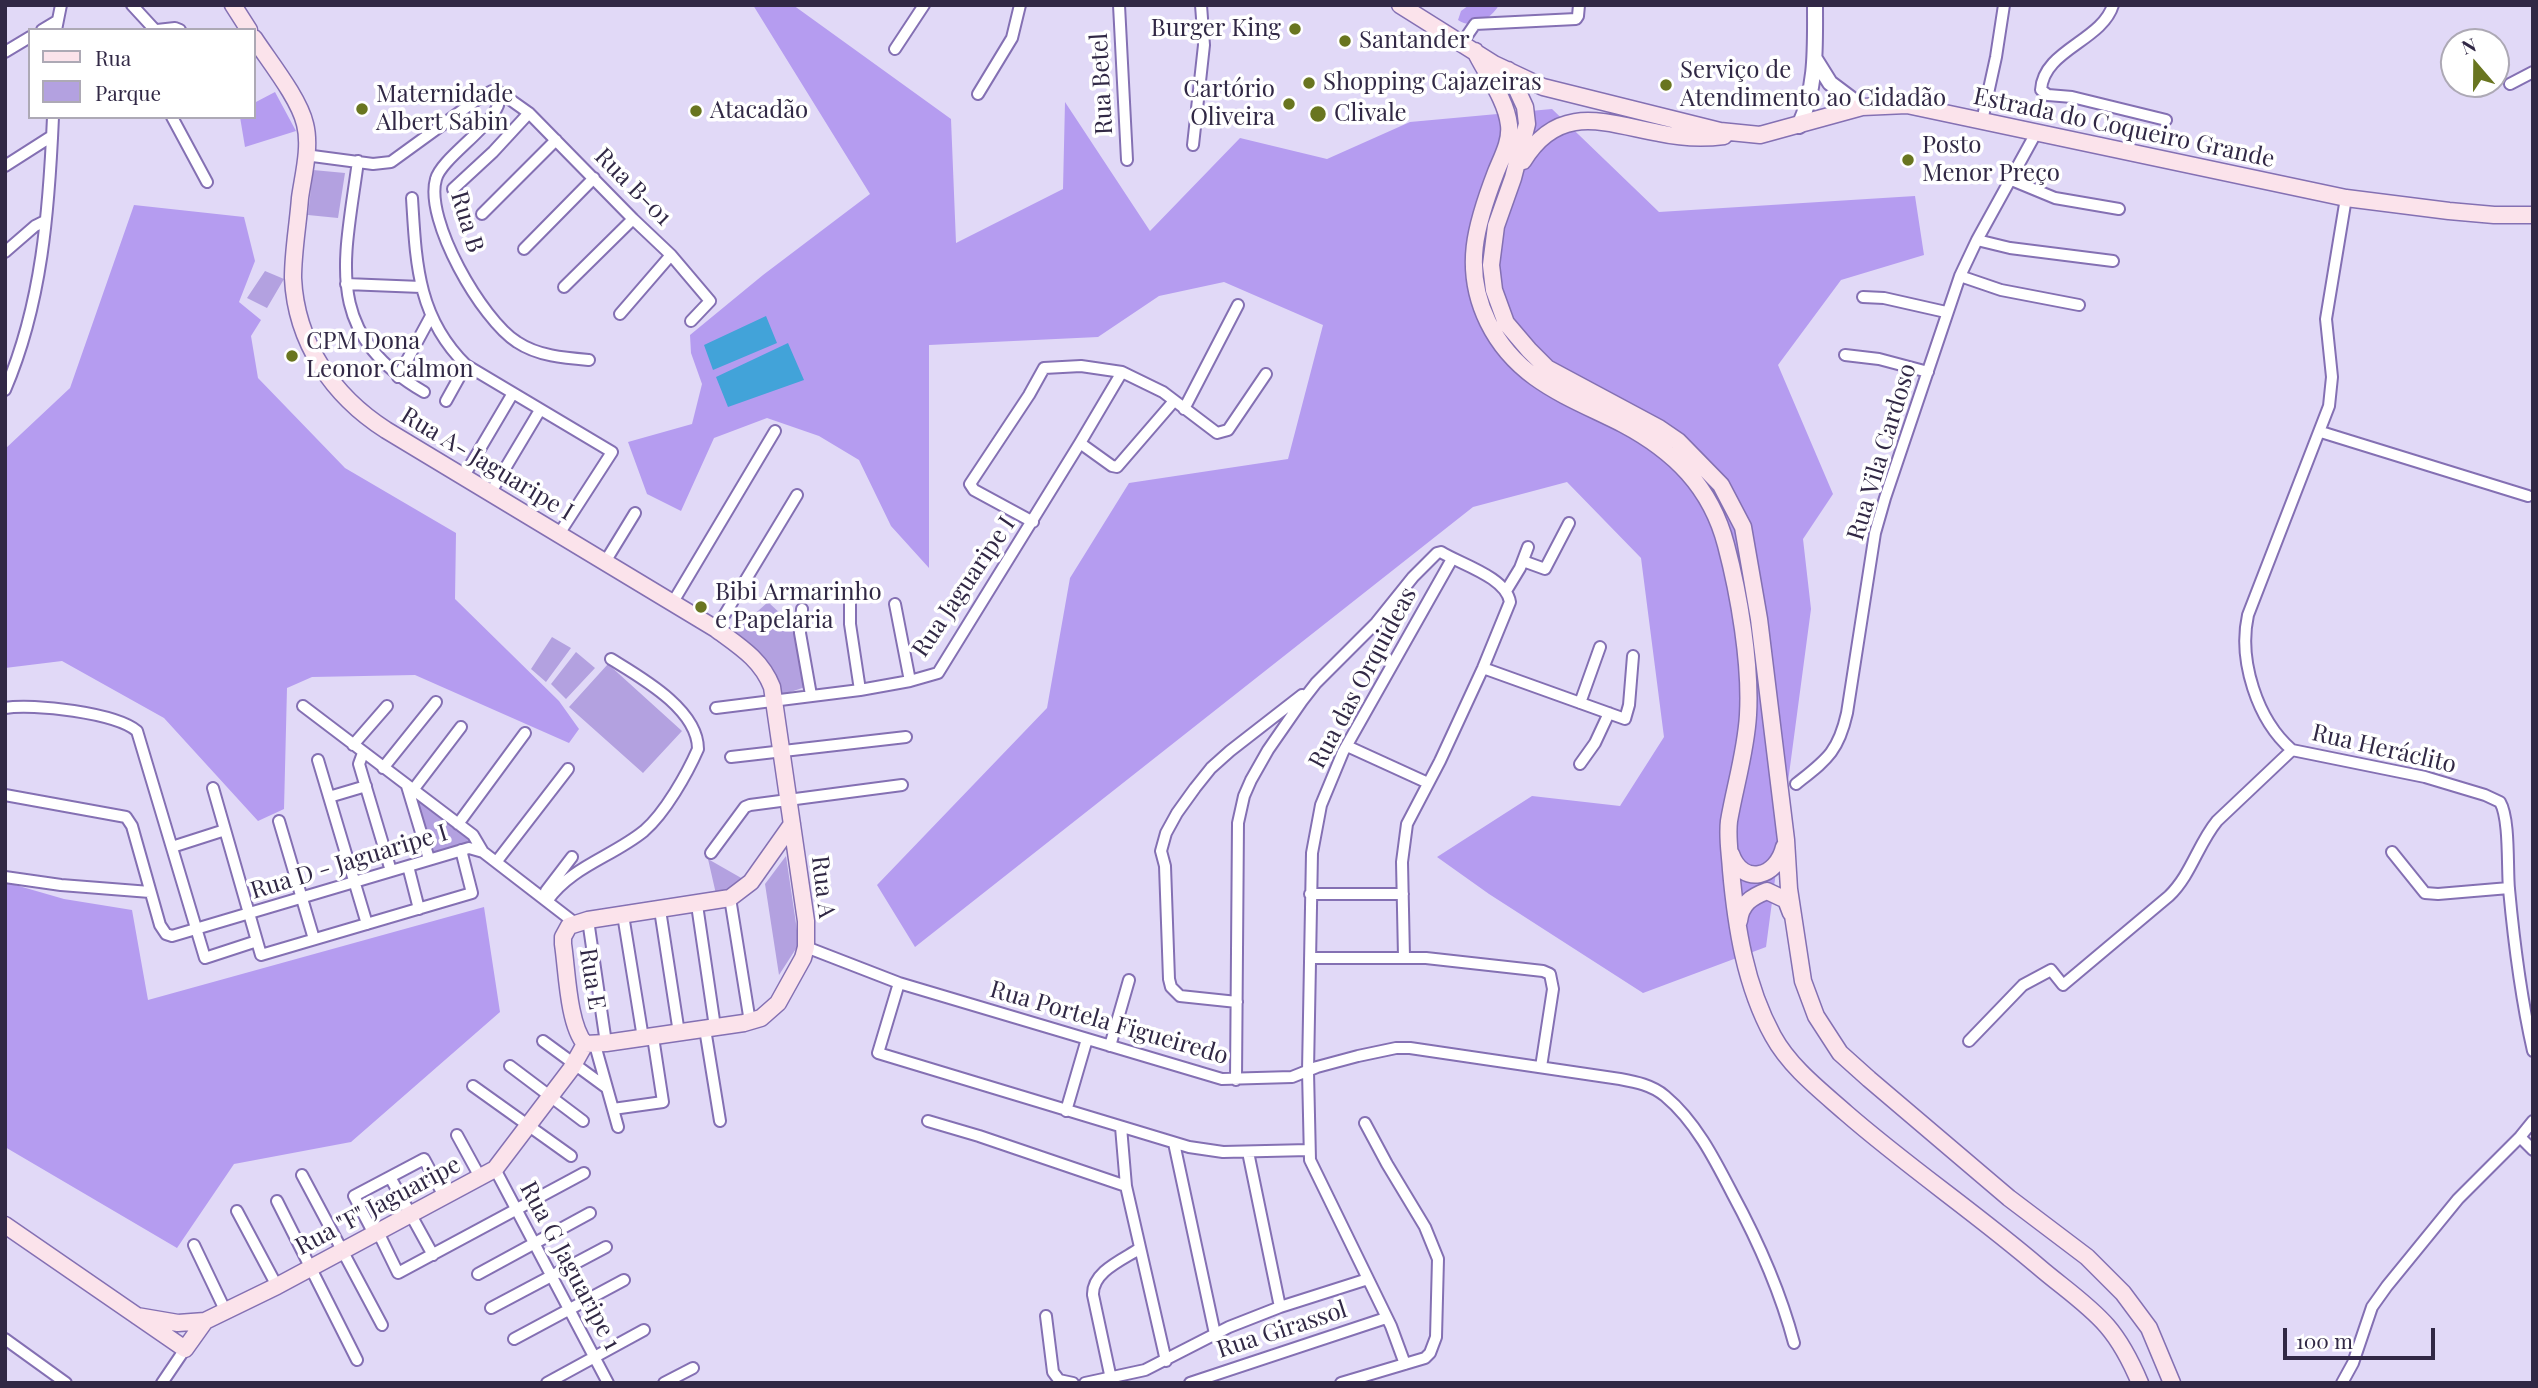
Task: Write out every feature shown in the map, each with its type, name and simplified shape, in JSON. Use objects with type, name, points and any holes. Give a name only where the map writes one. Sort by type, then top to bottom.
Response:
[{"type":"main road","points":[[233,5],[248,28]]},
{"type":"main road","name":"Estrada do Coqueiro Grande","points":[[1407,8],[1508,71],[1543,87],[1740,135],[1760,135],[1862,107],[1907,105],[2346,198],[2460,212],[2533,215]]},
{"type":"main road","name":"Rua A- Jaguaripe I","points":[[256,41],[303,116],[307,136],[293,276],[297,309],[308,343],[328,378],[356,408],[386,430],[673,602],[744,649],[762,666],[775,700],[792,824]]},
{"type":"main road","points":[[1468,47],[1503,104],[1509,124],[1509,139],[1480,213],[1474,240],[1473,265],[1480,300],[1489,323],[1512,356],[1545,387],[1624,425],[1658,446],[1684,467],[1703,488],[1725,540],[1746,665],[1748,716],[1728,838],[1738,930],[1757,1003],[1775,1040],[1801,1073],[1857,1122],[1993,1228],[2108,1327],[2140,1383]]},
{"type":"main road","points":[[1508,71],[1525,107],[1527,124],[1513,178],[1496,226],[1491,265],[1494,290],[1506,323],[1547,368],[1659,428],[1678,441],[1721,485],[1743,527],[1759,619],[1786,841],[1789,889],[1803,981],[1816,1016],[1840,1053],[2009,1198],[2087,1257],[2123,1293],[2149,1328],[2172,1383]]},
{"type":"main road","points":[[1513,178],[1532,147],[1544,134],[1584,120],[1608,121],[1699,139],[1740,135]]},
{"type":"main road","name":"Rua A","points":[[581,922],[730,898],[751,882],[792,824]]},
{"type":"main road","name":"Rua A","points":[[596,1044],[750,1022],[761,1018],[778,1003],[803,958],[806,947],[806,921],[792,824]]},
{"type":"main road","points":[[1728,838],[1736,865],[1745,874],[1753,876],[1772,869],[1782,859],[1786,841]]},
{"type":"main road","points":[[1738,930],[1740,914],[1746,903],[1755,895],[1767,891],[1786,900],[1795,921]]},
{"type":"main road","name":"Rua E","points":[[581,922],[566,931],[563,944],[576,1023],[596,1044]]},
{"type":"main road","name":"Rua \"F\" Jaguaripe","points":[[137,1315],[173,1322],[205,1321],[312,1268],[488,1173],[529,1126],[574,1064],[596,1044]]},
{"type":"main road","points":[[5,1225],[185,1349],[205,1321]]},
{"type":"street","points":[[57,25],[61,5]]},
{"type":"street","points":[[132,5],[154,28]]},
{"type":"street","points":[[895,49],[923,5]]},
{"type":"street","points":[[978,94],[1012,38],[1020,5]]},
{"type":"street","name":"Rua Betel","points":[[1119,5],[1127,160]]},
{"type":"street","points":[[1193,145],[1203,45],[1201,5]]},
{"type":"street","points":[[1468,47],[1475,24],[1576,19],[1579,5]]},
{"type":"street","points":[[1799,125],[1812,89],[1815,5]]},
{"type":"street","points":[[1982,121],[2004,5]]},
{"type":"street","points":[[2113,5],[2105,20],[2052,66],[2044,76],[2041,90],[2048,95],[2072,97],[2166,120]]},
{"type":"street","points":[[5,52],[28,38]]},
{"type":"street","points":[[1815,58],[1830,83],[1862,107]]},
{"type":"street","points":[[2510,84],[2533,72]]},
{"type":"street","points":[[1812,89],[1830,83]]},
{"type":"street","points":[[305,155],[373,164],[391,162],[482,96],[498,91]]},
{"type":"street","name":"Rua B-01","points":[[498,91],[529,113],[671,255],[710,301],[691,321]]},
{"type":"street","name":"Rua B","points":[[498,91],[501,96],[500,103],[494,113],[439,169],[434,189],[444,233],[457,265],[495,324],[517,342],[541,353],[589,360]]},
{"type":"street","points":[[453,189],[493,152],[529,113]]},
{"type":"street","points":[[6,390],[36,295],[53,119]]},
{"type":"street","points":[[173,119],[207,182]]},
{"type":"street","name":"Rua Vila Cardoso","points":[[1796,785],[1832,753],[1843,728],[1875,533],[1946,312],[1977,240],[2036,133]]},
{"type":"street","points":[[5,166],[52,136]]},
{"type":"street","points":[[482,214],[556,140]]},
{"type":"street","points":[[358,161],[346,256],[347,300],[363,338],[376,355],[398,377],[424,392]]},
{"type":"street","points":[[524,249],[594,178]]},
{"type":"street","points":[[2009,179],[2063,201],[2119,209]]},
{"type":"street","points":[[412,198],[421,287],[431,316],[455,355],[466,365],[612,452],[559,534]]},
{"type":"street","name":"Rua Heráclito","points":[[2346,198],[2326,318],[2332,390],[2321,432],[2256,595],[2245,629],[2245,651],[2257,695],[2280,739],[2292,750],[2386,768],[2496,799],[2504,808],[2509,888],[2520,979],[2533,1051]]},
{"type":"street","points":[[564,287],[633,219]]},
{"type":"street","points":[[5,252],[45,220]]},
{"type":"street","points":[[1977,240],[2010,248],[2113,261]]},
{"type":"street","points":[[620,313],[671,255]]},
{"type":"street","points":[[1960,276],[2001,290],[2079,305]]},
{"type":"street","points":[[345,284],[421,287]]},
{"type":"street","points":[[1863,297],[1896,300],[1946,312]]},
{"type":"street","points":[[1184,408],[1238,305]]},
{"type":"street","points":[[398,377],[431,316]]},
{"type":"street","points":[[1845,355],[1879,359],[1928,372]]},
{"type":"street","points":[[446,401],[466,365]]},
{"type":"street","points":[[1032,522],[974,490],[970,484],[972,477],[1029,396],[1045,368],[1071,366],[1122,372],[1163,392],[1213,431],[1223,433],[1266,374]]},
{"type":"street","name":"Rua Jaguaripe I","points":[[716,708],[860,690],[938,673],[1122,372]]},
{"type":"street","points":[[464,476],[513,393]]},
{"type":"street","points":[[1080,443],[1117,467],[1174,401]]},
{"type":"street","points":[[491,492],[540,410]]},
{"type":"street","points":[[673,602],[775,432]]},
{"type":"street","points":[[2321,432],[2528,496]]},
{"type":"street","points":[[716,629],[797,495]]},
{"type":"street","points":[[605,562],[635,513]]},
{"type":"street","points":[[1523,561],[1545,569],[1569,523]]},
{"type":"street","points":[[1506,591],[1528,547]]},
{"type":"street","points":[[1237,1002],[1180,996],[1171,987],[1166,866],[1161,852],[1162,845],[1177,813],[1211,768],[1316,683],[1376,623],[1413,577],[1441,552],[1478,571],[1506,591],[1510,602],[1483,668],[1407,824],[1402,862],[1404,957]]},
{"type":"street","name":"Rua das Orquideas","points":[[1308,1150],[1310,894],[1317,821],[1333,774],[1347,746],[1452,559]]},
{"type":"street","points":[[850,593],[850,624],[860,690]]},
{"type":"street","points":[[895,604],[910,681]]},
{"type":"street","points":[[802,609],[800,634],[811,695]]},
{"type":"street","points":[[1580,703],[1600,647]]},
{"type":"street","points":[[1483,668],[1625,719],[1631,691],[1633,656]]},
{"type":"street","points":[[544,899],[570,876],[644,830],[657,817],[698,749],[698,740],[692,725],[647,681],[611,659]]},
{"type":"street","points":[[1236,1080],[1240,810],[1244,796],[1268,750],[1316,683]]},
{"type":"street","points":[[383,768],[436,702]]},
{"type":"street","points":[[303,706],[472,835],[483,852]]},
{"type":"street","points":[[353,745],[387,706]]},
{"type":"street","points":[[5,708],[42,707],[112,718],[128,724],[137,732],[205,958],[257,941]]},
{"type":"street","points":[[1580,764],[1595,744],[1609,713]]},
{"type":"street","points":[[410,788],[461,727]]},
{"type":"street","points":[[458,824],[525,733]]},
{"type":"street","points":[[731,757],[905,737]]},
{"type":"street","points":[[1347,746],[1429,783]]},
{"type":"street","points":[[1969,1041],[2008,999],[2037,976],[2051,970],[2063,985],[2180,885],[2208,832],[2217,821],[2292,750]]},
{"type":"street","points":[[363,753],[359,764],[391,871]]},
{"type":"street","points":[[318,760],[367,924]]},
{"type":"street","points":[[497,861],[568,769]]},
{"type":"street","points":[[711,853],[745,807],[902,785]]},
{"type":"street","points":[[329,797],[366,786]]},
{"type":"street","points":[[213,788],[261,955],[471,893],[461,850]]},
{"type":"street","points":[[410,788],[429,859]]},
{"type":"street","points":[[5,795],[126,817],[132,826],[150,892],[75,887],[5,877]]},
{"type":"street","points":[[279,821],[314,939]]},
{"type":"street","points":[[172,847],[225,830]]},
{"type":"street","name":"Rua D - Jaguaripe I","points":[[150,892],[163,932],[173,936],[469,848],[483,852],[497,861],[544,899],[581,922]]},
{"type":"street","points":[[2392,852],[2425,893],[2509,888]]},
{"type":"street","points":[[544,899],[572,857]]},
{"type":"street","points":[[408,866],[419,909]]},
{"type":"street","points":[[1310,894],[1403,894]]},
{"type":"street","points":[[730,898],[750,1022]]},
{"type":"street","points":[[697,905],[720,1121]]},
{"type":"street","points":[[660,910],[679,1033]]},
{"type":"street","points":[[613,1109],[663,1102],[623,915]]},
{"type":"street","points":[[581,922],[596,1044],[618,1127]]},
{"type":"street","name":"Rua Portela Figueiredo","points":[[806,947],[899,983],[1222,1079],[1292,1077],[1379,1051],[1403,1048],[1426,1049],[1637,1082],[1664,1096],[1716,1161],[1756,1238],[1787,1315],[1794,1343]]},
{"type":"street","points":[[1310,958],[1404,957],[1543,971],[1549,974],[1553,989],[1541,1066]]},
{"type":"street","points":[[1110,1046],[1129,980]]},
{"type":"street","points":[[899,983],[878,1053],[1205,1151],[1248,1153],[1308,1150],[1315,1171],[1368,1279],[1405,1364]]},
{"type":"street","points":[[1066,1111],[1087,1039]]},
{"type":"street","points":[[543,1041],[607,1088]]},
{"type":"street","points":[[510,1066],[583,1121]]},
{"type":"street","points":[[474,1086],[571,1156]]},
{"type":"street","points":[[928,1121],[1126,1186]]},
{"type":"street","points":[[2342,1383],[2353,1363],[2372,1307],[2380,1296],[2458,1199],[2533,1121]]},
{"type":"street","points":[[1341,1383],[1425,1358],[1433,1346],[1437,1310],[1438,1258],[1425,1227],[1365,1124]]},
{"type":"street","points":[[1121,1127],[1126,1186],[1166,1361]]},
{"type":"street","name":"Rua G Jaguaripe 1","points":[[457,1135],[517,1210],[608,1383]]},
{"type":"street","points":[[2520,1137],[2533,1150]]},
{"type":"street","points":[[1174,1143],[1214,1334]]},
{"type":"street","points":[[1248,1153],[1280,1307]]},
{"type":"street","points":[[444,1196],[424,1159],[354,1196],[398,1273],[584,1173]]},
{"type":"street","points":[[302,1175],[382,1325]]},
{"type":"street","points":[[390,1177],[433,1255]]},
{"type":"street","points":[[277,1201],[357,1360]]},
{"type":"street","points":[[237,1211],[277,1286]]},
{"type":"street","points":[[478,1273],[590,1213]]},
{"type":"street","points":[[194,1245],[226,1312]]},
{"type":"street","points":[[491,1307],[606,1247]]},
{"type":"street","points":[[1111,1379],[1093,1295],[1094,1284],[1102,1274],[1139,1249]]},
{"type":"street","points":[[1085,1383],[1129,1379],[1214,1334],[1280,1307],[1368,1279]]},
{"type":"street","points":[[514,1339],[624,1280]]},
{"type":"street","points":[[1046,1316],[1053,1372],[1059,1380],[1073,1383]]},
{"type":"street","name":"Rua Girassol","points":[[1191,1383],[1386,1318]]},
{"type":"street","points":[[166,1338],[173,1322]]},
{"type":"street","points":[[547,1383],[644,1330]]},
{"type":"street","points":[[5,1339],[66,1383]]},
{"type":"street","points":[[162,1383],[185,1349]]},
{"type":"street","points":[[664,1383],[693,1368]]},
{"type":"street","points":[[1145,1370],[1147,1383]]},
{"type":"green space","points":[[313,170],[345,173],[338,218],[308,215]]},
{"type":"green space","points":[[265,271],[284,279],[267,308],[247,298]]},
{"type":"green space","points":[[768,602],[795,627],[805,687],[779,696],[730,636]]},
{"type":"green space","points":[[552,637],[571,648],[546,682],[531,669]]},
{"type":"green space","points":[[576,652],[595,668],[566,699],[551,684]]},
{"type":"green space","points":[[608,664],[682,731],[643,773],[569,707]]},
{"type":"green space","points":[[414,793],[471,838],[477,846],[426,859]]},
{"type":"green space","points":[[786,856],[799,944],[779,975],[765,884]]},
{"type":"green space","points":[[708,859],[743,879],[735,886],[716,894]]},
{"type":"shaded area","points":[[753,5],[793,5],[951,119],[956,243],[1063,189],[1065,102],[1150,231],[1240,138],[1327,159],[1410,122],[1552,109],[1659,212],[1915,196],[1924,255],[1841,280],[1778,365],[1833,494],[1803,539],[1811,609],[1766,947],[1643,993],[1489,894],[1437,857],[1532,796],[1620,806],[1664,737],[1641,558],[1567,482],[1473,507],[915,947],[877,885],[1047,708],[1070,578],[1129,483],[1288,459],[1323,325],[1224,282],[1159,296],[1098,337],[929,345],[929,568],[891,526],[859,460],[819,436],[767,418],[714,438],[681,511],[647,494],[628,442],[692,424],[702,384],[691,353],[690,335],[763,275],[870,194]]},
{"type":"shaded area","points":[[1469,5],[1499,5],[1486,19],[1469,24],[1458,20],[1461,11]]},
{"type":"shaded area","points":[[275,92],[296,131],[245,147],[240,119],[256,119],[256,102]]},
{"type":"shaded area","points":[[134,205],[244,217],[255,261],[239,302],[261,320],[251,336],[258,378],[345,468],[456,533],[455,599],[559,701],[579,729],[569,743],[415,675],[312,677],[287,688],[284,809],[258,821],[164,718],[62,661],[5,668],[5,449],[70,388]]},
{"type":"shaded area","points":[[5,882],[64,899],[132,910],[148,1000],[484,907],[500,1012],[351,1142],[234,1164],[177,1248],[5,1147]]},
{"type":"water","points":[[766,316],[777,343],[713,370],[704,345]]},
{"type":"water","points":[[788,343],[804,380],[728,407],[716,377]]},
{"type":"place","name":"Burger King","points":[[1295,29]]},
{"type":"place","name":"Santander","points":[[1345,41]]},
{"type":"place","name":"Shopping Cajazeiras","points":[[1309,83]]},
{"type":"place","name":"Serviço de Atendimento ao Cidadão","points":[[1666,85]]},
{"type":"place","name":"Cartório Oliveira","points":[[1289,104]]},
{"type":"place","name":"Maternidade Albert Sabin","points":[[362,109]]},
{"type":"place","name":"Atacadão","points":[[696,111]]},
{"type":"place","name":"Clivale","points":[[1318,114]]},
{"type":"place","name":"Posto Menor Preço","points":[[1908,160]]},
{"type":"place","name":"CPM Dona Leonor Calmon","points":[[292,356]]},
{"type":"place","name":"Bibi Armarinho e Papelaria","points":[[701,607]]}]
